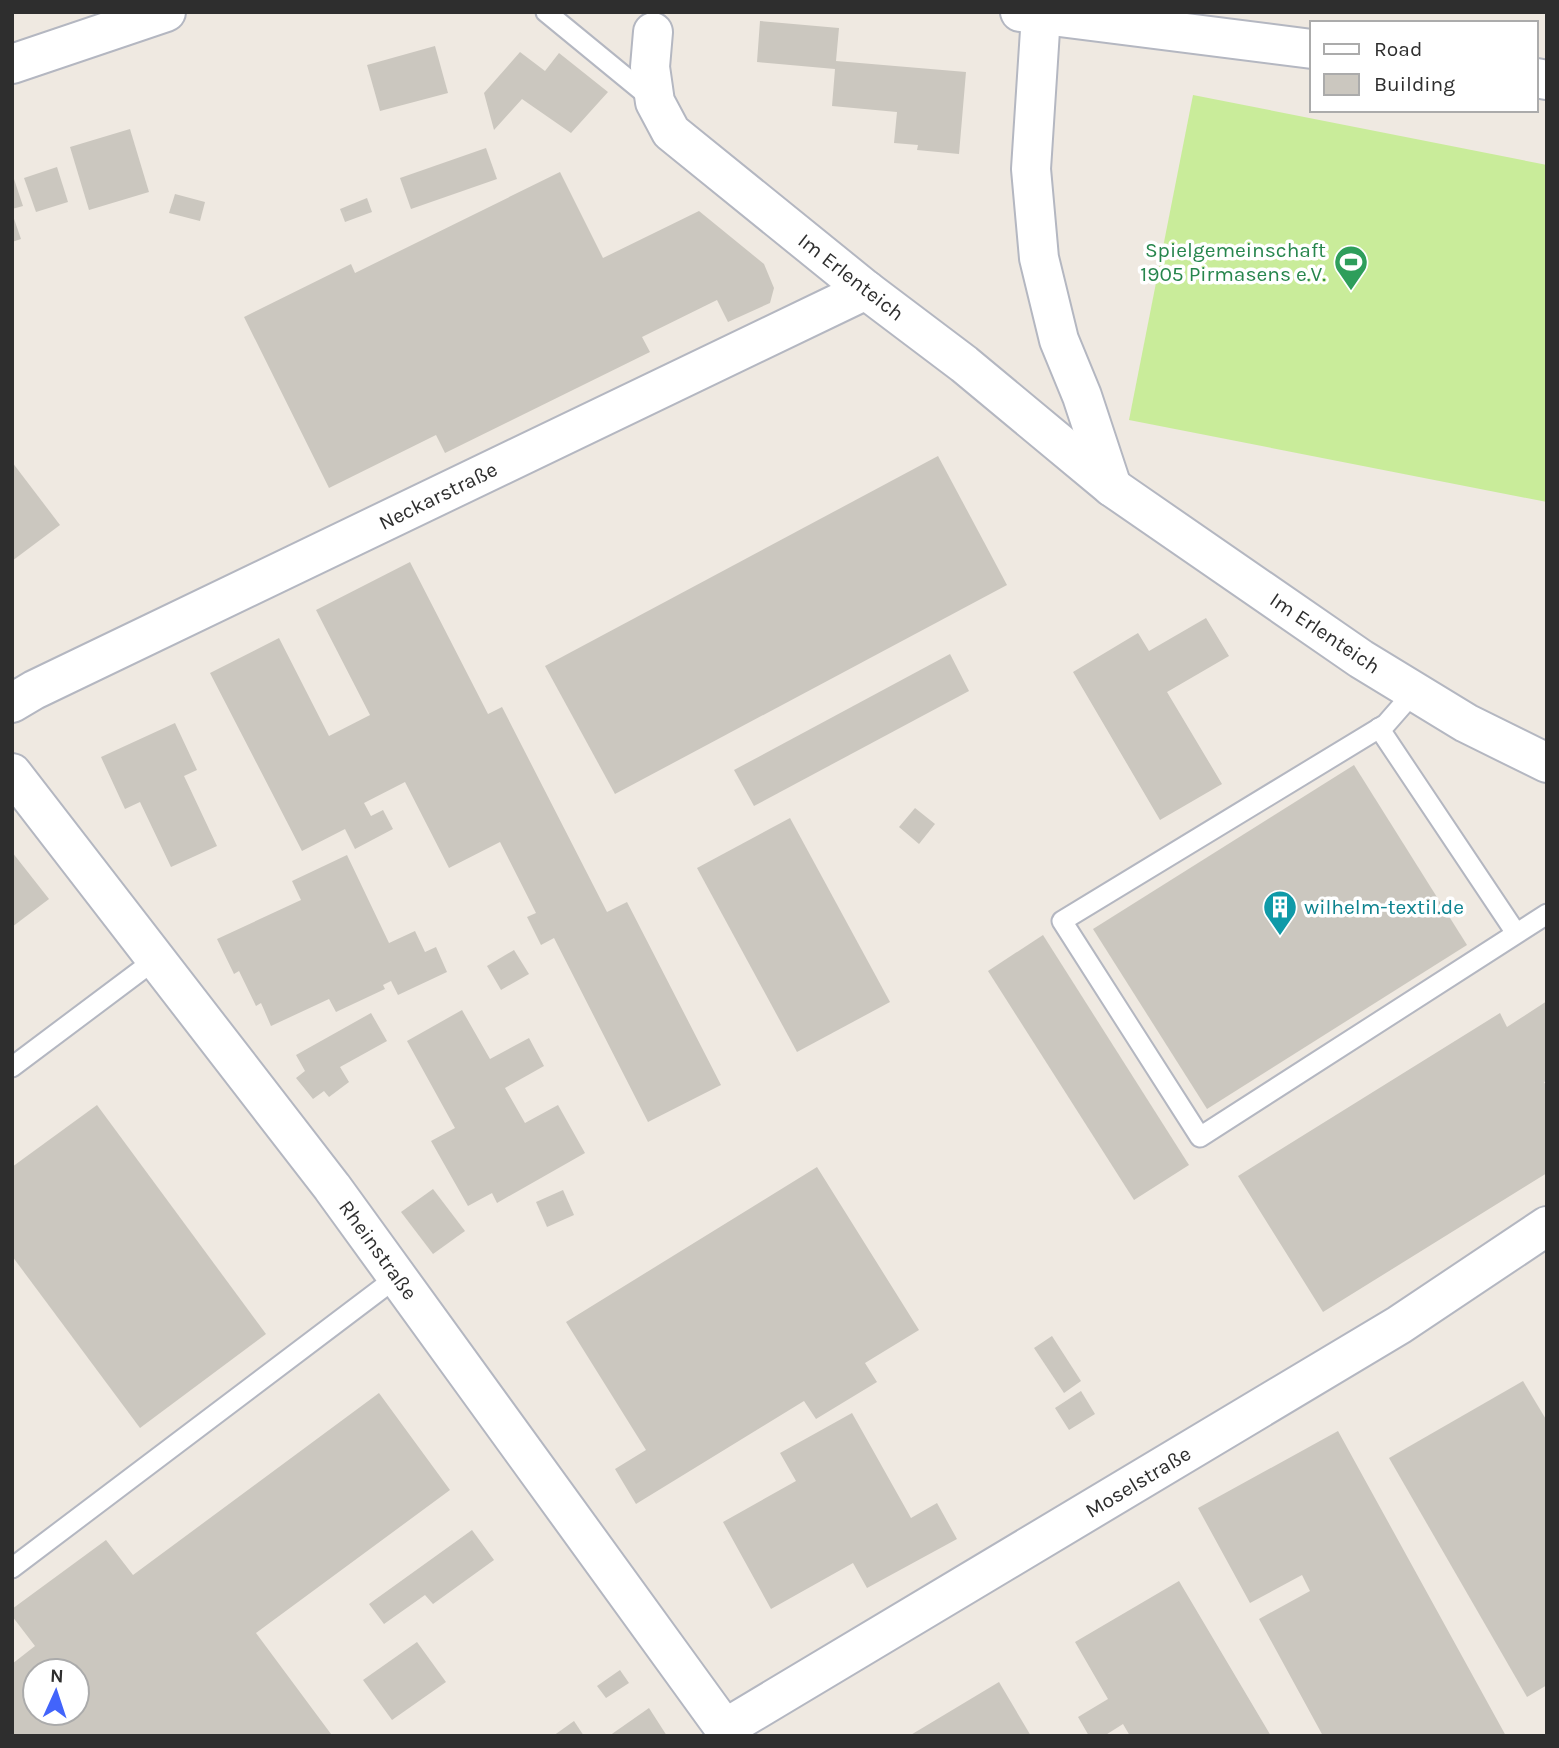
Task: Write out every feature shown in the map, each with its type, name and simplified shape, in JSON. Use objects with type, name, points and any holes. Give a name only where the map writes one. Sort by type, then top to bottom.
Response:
[{"type":"street","points":[[12,64],[166,12]]},
{"type":"street","points":[[1112,487],[1082,396],[1059,340],[1038,258],[1031,169],[1031,13],[1310,49]]},
{"type":"street","name":"Im Erlenteich","points":[[653,32],[650,67],[655,102],[671,132],[866,290],[964,365],[1112,487],[1361,659],[1466,723],[1547,762]]},
{"type":"street","name":"Neckarstraße","points":[[12,703],[866,290]]},
{"type":"street","name":"Rheinstraße","points":[[12,774],[332,1187],[727,1732]]},
{"type":"street","name":"Moselstraße","points":[[727,1732],[1388,1332],[1547,1226]]},
{"type":"lane","points":[[546,12],[655,102]]},
{"type":"lane","points":[[1414,692],[1386,724],[1062,921],[1200,1137],[1547,914]]},
{"type":"lane","points":[[1379,728],[1516,933]]},
{"type":"lane","points":[[12,1067],[156,958]]},
{"type":"lane","points":[[12,1568],[397,1277]]},
{"type":"green space","name":"Spielgemeinschaft 1905 Pirmasens e.V.","points":[[1193,95],[1547,165],[1547,502],[1129,420]]},
{"type":"building","points":[[760,21],[839,28],[836,61],[966,72],[959,154],[917,150],[918,145],[894,143],[897,112],[832,106],[835,69],[757,62]]},
{"type":"building","points":[[435,46],[448,93],[380,111],[367,65]]},
{"type":"building","points":[[520,52],[545,71],[559,53],[608,92],[571,133],[522,99],[494,130],[484,93]]},
{"type":"building","points":[[130,129],[149,192],[89,210],[70,147]]},
{"type":"building","points":[[486,148],[497,179],[411,209],[400,178]]},
{"type":"building","points":[[57,167],[68,202],[36,212],[24,178]]},
{"type":"building","points":[[560,172],[603,258],[699,211],[764,264],[774,288],[770,303],[728,322],[717,300],[642,337],[650,352],[445,453],[436,435],[329,488],[244,317],[351,264],[355,273]]},
{"type":"building","points":[[12,173],[23,206],[12,209]]},
{"type":"building","points":[[175,194],[205,202],[200,221],[169,213]]},
{"type":"building","points":[[367,198],[372,212],[345,222],[340,209]]},
{"type":"building","points":[[12,213],[21,239],[12,242]]},
{"type":"building","points":[[938,456],[1007,585],[615,794],[545,666]]},
{"type":"building","points":[[12,462],[60,525],[12,561]]},
{"type":"building","points":[[410,562],[488,714],[502,707],[607,912],[627,902],[721,1085],[648,1122],[554,938],[541,945],[527,917],[536,913],[500,842],[449,868],[405,782],[364,803],[371,816],[383,810],[393,829],[355,849],[345,829],[302,851],[210,673],[279,638],[329,736],[370,715],[316,610]]},
{"type":"building","points":[[1206,618],[1229,656],[1167,692],[1222,784],[1160,820],[1073,672],[1138,633],[1149,651]]},
{"type":"building","points":[[950,654],[969,691],[754,806],[734,770]]},
{"type":"building","points":[[175,723],[197,770],[184,776],[217,846],[171,867],[140,802],[125,809],[101,757]]},
{"type":"building","name":"wilhelm-textil.de","points":[[1354,765],[1467,945],[1207,1109],[1093,929]]},
{"type":"building","points":[[915,808],[935,824],[919,844],[899,827]]},
{"type":"building","points":[[790,818],[890,1002],[797,1052],[697,868]]},
{"type":"building","points":[[12,852],[49,899],[12,927]]},
{"type":"building","points":[[347,855],[389,943],[415,931],[425,952],[436,947],[447,972],[398,995],[391,981],[383,985],[385,989],[336,1012],[329,999],[271,1026],[261,1003],[256,1006],[239,971],[234,974],[217,939],[301,900],[292,881]]},
{"type":"building","points":[[1043,935],[1189,1165],[1134,1200],[988,971]]},
{"type":"building","points":[[514,950],[529,974],[501,990],[487,966]]},
{"type":"building","points":[[1547,1001],[1547,1081],[1544,1082],[1547,1087],[1547,1173],[1323,1312],[1238,1176],[1500,1013],[1507,1027]]},
{"type":"building","points":[[462,1010],[490,1059],[529,1038],[544,1066],[505,1088],[525,1123],[558,1105],[585,1153],[497,1203],[492,1193],[468,1206],[431,1141],[455,1128],[407,1041]]},
{"type":"building","points":[[371,1013],[387,1041],[340,1067],[349,1082],[329,1097],[324,1091],[313,1099],[296,1078],[305,1071],[296,1055]]},
{"type":"building","points":[[97,1105],[266,1334],[140,1428],[12,1256],[12,1167]]},
{"type":"building","points":[[817,1167],[919,1330],[865,1363],[877,1382],[816,1419],[804,1401],[636,1504],[615,1469],[646,1450],[566,1322]]},
{"type":"building","points":[[433,1189],[465,1231],[433,1254],[401,1212]]},
{"type":"building","points":[[563,1190],[574,1215],[547,1227],[536,1202]]},
{"type":"building","points":[[1052,1336],[1081,1381],[1064,1393],[1034,1348]]},
{"type":"building","points":[[1523,1381],[1547,1421],[1547,1685],[1527,1697],[1389,1458]]},
{"type":"building","points":[[1081,1391],[1095,1414],[1069,1430],[1055,1408]]},
{"type":"building","points":[[379,1393],[450,1490],[256,1633],[331,1734],[12,1736],[12,1664],[35,1646],[12,1616],[12,1609],[106,1540],[133,1575]]},
{"type":"building","points":[[852,1413],[911,1518],[937,1503],[957,1539],[867,1588],[853,1563],[771,1609],[723,1522],[796,1481],[780,1453]]},
{"type":"building","points":[[1338,1431],[1506,1736],[1323,1736],[1259,1619],[1310,1591],[1302,1575],[1250,1603],[1198,1508]]},
{"type":"building","points":[[472,1530],[494,1560],[433,1604],[425,1595],[384,1624],[369,1604]]},
{"type":"building","points":[[1179,1581],[1271,1736],[1130,1736],[1123,1724],[1104,1736],[1089,1736],[1078,1717],[1108,1699],[1075,1642]]},
{"type":"building","points":[[417,1642],[446,1682],[392,1720],[363,1680]]},
{"type":"building","points":[[620,1670],[629,1683],[606,1698],[597,1686]]},
{"type":"building","points":[[999,1682],[1031,1736],[909,1736]]},
{"type":"building","points":[[649,1708],[667,1736],[609,1736]]},
{"type":"building","points":[[574,1721],[584,1736],[553,1736]]},
{"type":"place","name":"Spielgemeinschaft 1905 Pirmasens e.V.","points":[[1351,292]]},
{"type":"place","name":"wilhelm-textil.de","points":[[1280,937]]}]
